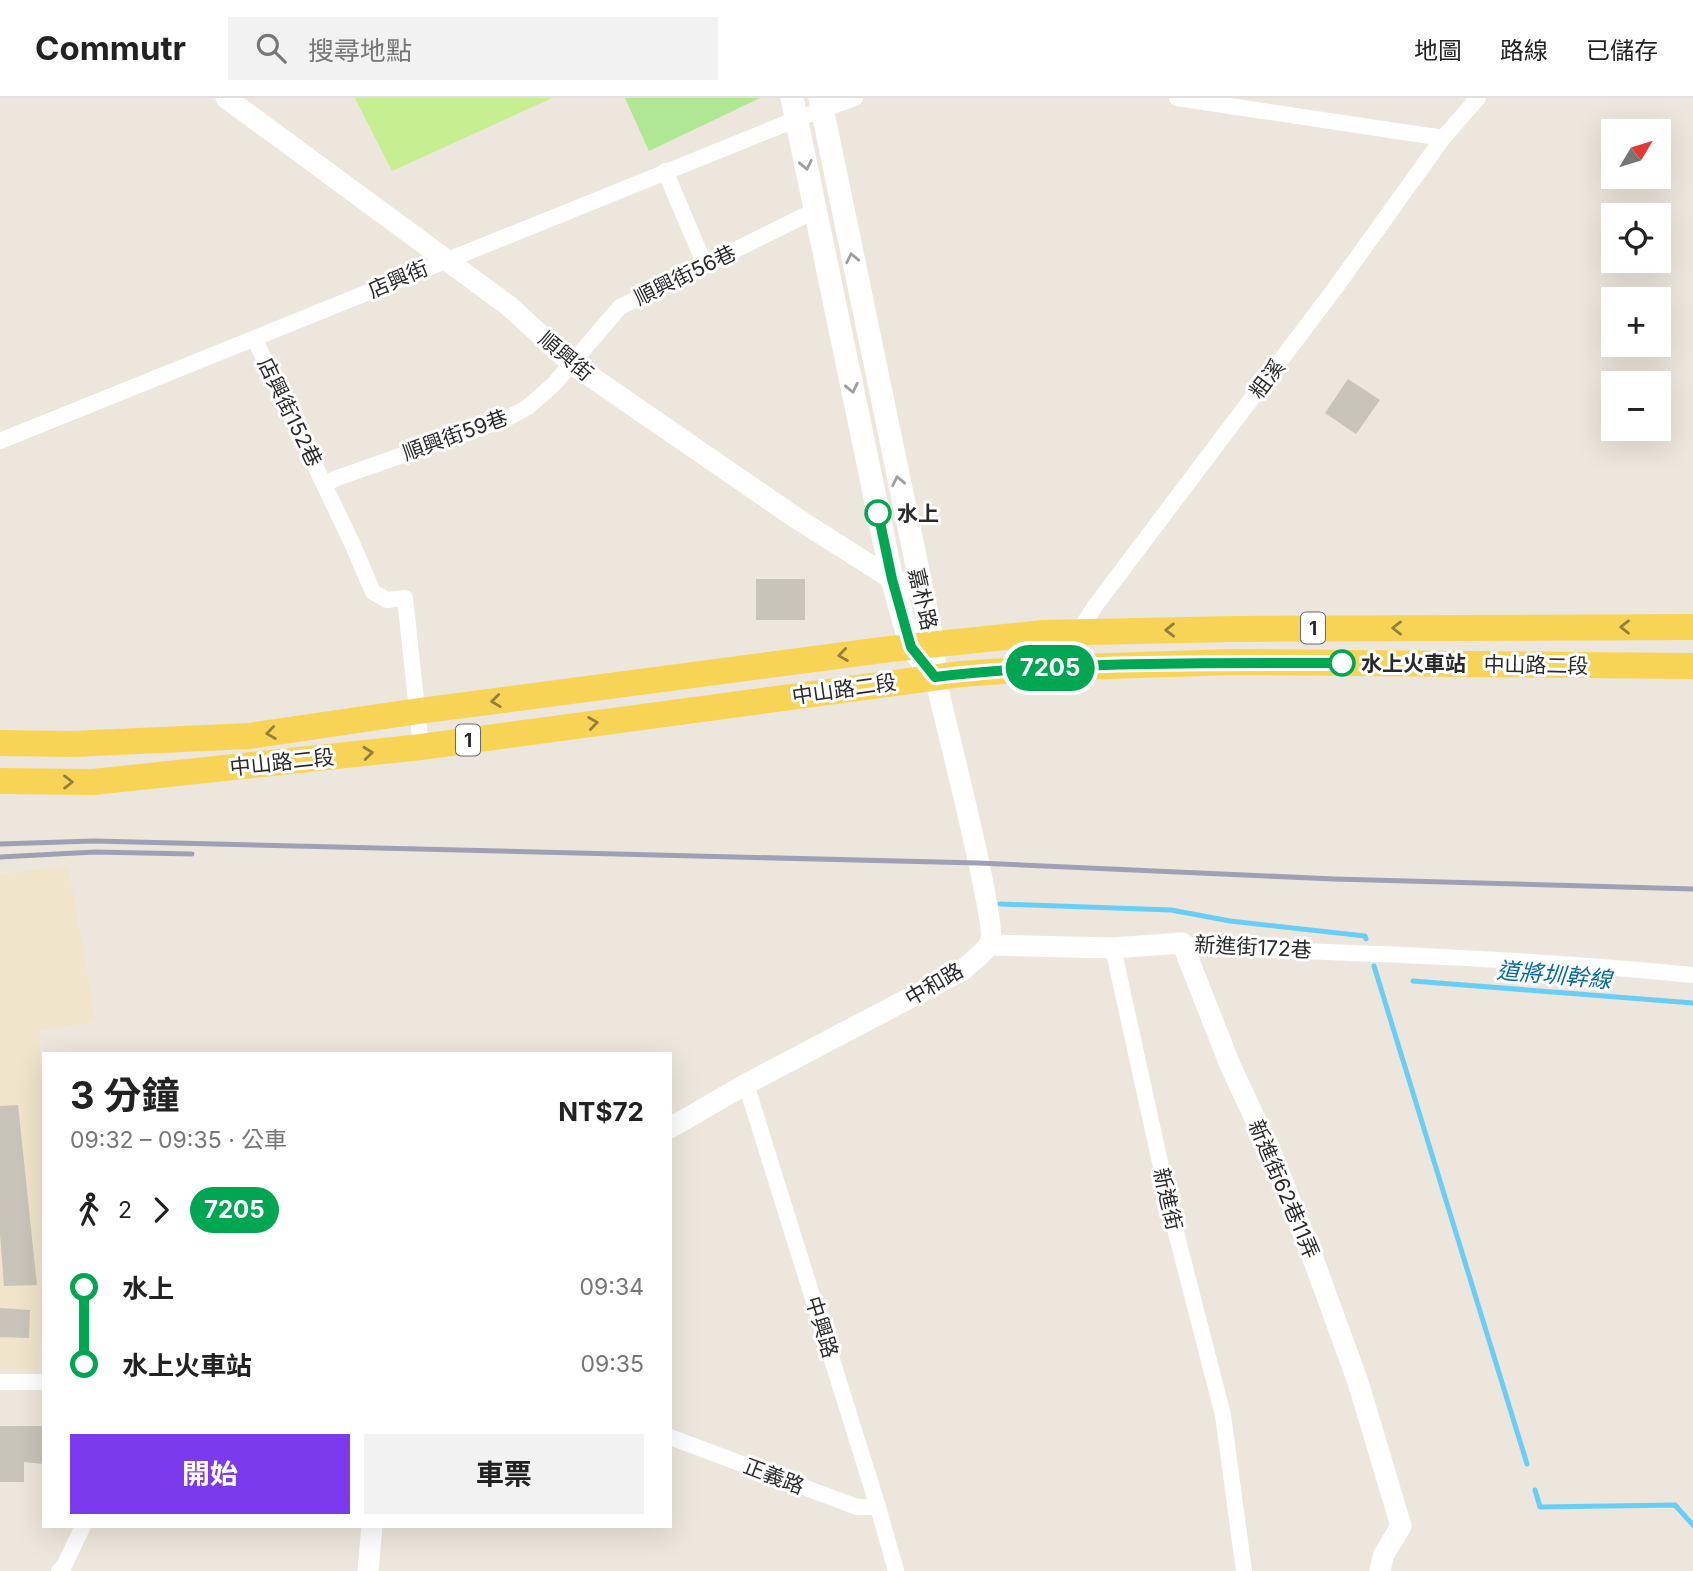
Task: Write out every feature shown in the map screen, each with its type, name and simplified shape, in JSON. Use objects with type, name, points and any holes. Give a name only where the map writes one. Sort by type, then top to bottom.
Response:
[{"type":"main road","name":"嘉朴路","points":[[821,104],[921,591],[922,645]]},
{"type":"main road","name":"嘉朴路","points":[[795,108],[892,579],[935,677]]},
{"type":"main road","name":"中山路二段","points":[[0,743],[73,744],[249,736],[922,645],[1079,631],[1680,627]]},
{"type":"main road","name":"1","points":[[1666,666],[1680,627]]},
{"type":"main road","name":"中山路二段","points":[[0,781],[93,782],[422,747],[935,677],[1074,667],[1234,663],[1693,666]]},
{"type":"street","name":"順興街","points":[[226,98],[509,306],[571,363],[680,440],[892,579],[921,591]]},
{"type":"street","name":"店興街","points":[[0,441],[255,340],[446,258],[665,171],[795,108],[855,98]]},
{"type":"street","points":[[1177,98],[1443,138]]},
{"type":"street","name":"粗溪","points":[[1074,667],[1079,631],[1095,606],[1336,287],[1443,138],[1478,98]]},
{"type":"street","points":[[665,171],[705,265]]},
{"type":"street","name":"順興街56巷","points":[[571,363],[621,307],[816,210]]},
{"type":"street","name":"店興街152巷","points":[[255,340],[325,484],[373,592],[387,600],[405,598],[419,711]]},
{"type":"street","name":"順興街59巷","points":[[325,484],[506,419],[528,407],[554,384],[571,363]]},
{"type":"street","points":[[935,677],[980,870],[992,932],[989,944],[1113,948]]},
{"type":"street","points":[[419,711],[422,747]]},
{"type":"street","name":"新進街172巷","points":[[1113,948],[1182,943],[1209,948],[1392,953],[1583,964],[1693,975]]},
{"type":"street","name":"新進街62巷11弄","points":[[1182,943],[1230,1065],[1272,1155],[1311,1253],[1357,1382],[1401,1526],[1383,1556],[1380,1571]]},
{"type":"street","name":"中和路","points":[[672,1127],[746,1084],[963,970],[989,944]]},
{"type":"street","name":"新進街","points":[[1113,948],[1172,1217],[1223,1415],[1244,1571]]},
{"type":"street","name":"中興路","points":[[746,1084],[896,1571]]},
{"type":"street","points":[[0,1382],[42,1382]]},
{"type":"street","name":"正義路","points":[[672,1438],[857,1507],[878,1507]]},
{"type":"street","points":[[59,1571],[82,1528]]},
{"type":"street","points":[[368,1571],[372,1528]]},
{"type":"shaded area","points":[[68,866],[96,1022],[39,1030],[42,1086],[42,1343],[37,1371],[0,1368],[0,874]]},
{"type":"green space","points":[[355,98],[552,98],[392,171]]},
{"type":"green space","points":[[625,98],[760,98],[649,151]]},
{"type":"building","points":[[1348,379],[1380,400],[1356,434],[1325,413]]},
{"type":"building","points":[[756,579],[805,579],[805,620],[756,620]]},
{"type":"building","points":[[18,1105],[37,1285],[4,1286],[0,1234],[0,1106]]},
{"type":"building","points":[[0,1308],[30,1310],[29,1338],[0,1337]]},
{"type":"building","points":[[0,1426],[42,1426],[42,1464],[24,1462],[24,1482],[0,1482]]},
{"type":"waterway","points":[[1000,904],[1171,910],[1230,921],[1365,936],[1366,939]]},
{"type":"waterway","points":[[1374,966],[1527,1464]]},
{"type":"waterway","name":"道將圳幹線","points":[[1413,981],[1693,1003]]},
{"type":"waterway","points":[[1535,1490],[1540,1507],[1675,1505],[1693,1525]]},
{"type":"railway","points":[[0,844],[94,841],[978,863],[1334,879],[1693,889]]},
{"type":"railway","points":[[0,857],[95,852],[192,854]]},
{"type":"bus line","name":"7205","points":[[878,513],[892,579],[911,647],[935,677],[1047,668],[1342,663]]},
{"type":"place","name":"水上","points":[[878,513]]},
{"type":"place","name":"水上火車站","points":[[1342,663]]}]
